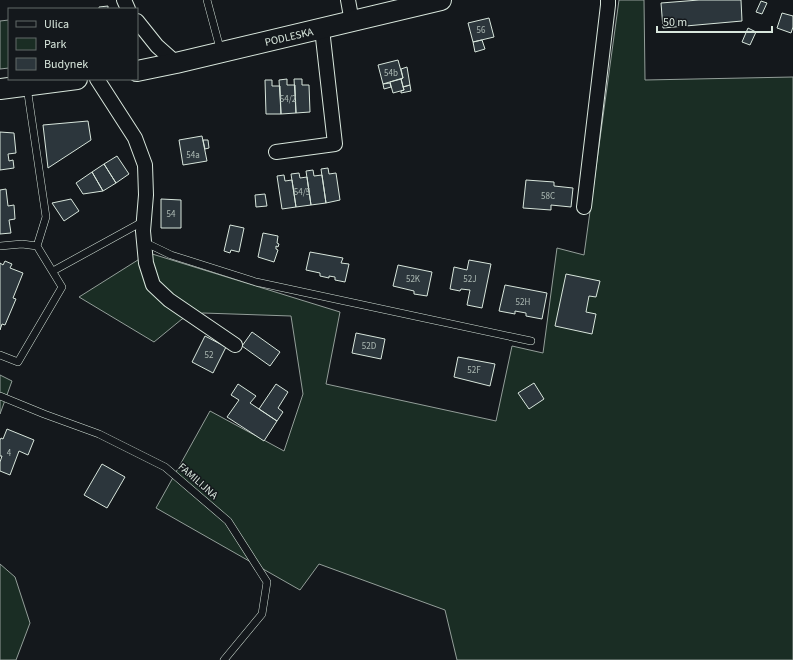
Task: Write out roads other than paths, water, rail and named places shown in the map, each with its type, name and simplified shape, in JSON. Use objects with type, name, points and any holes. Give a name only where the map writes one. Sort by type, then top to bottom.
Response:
[{"type":"street","points":[[348,0],[352,22]]},
{"type":"street","name":"PODLESKA","points":[[138,71],[176,64],[441,0]]},
{"type":"street","points":[[584,207],[608,0]]},
{"type":"street","points":[[138,22],[157,46],[176,64]]},
{"type":"street","points":[[276,152],[335,144],[322,29]]},
{"type":"street","points":[[0,88],[69,80]]},
{"type":"street","points":[[97,80],[135,138],[145,165],[146,195],[144,242],[146,263],[153,285],[169,300],[235,345]]},
{"type":"lane","points":[[207,0],[221,53]]},
{"type":"lane","points":[[0,355],[18,362],[62,287],[38,246],[46,218],[27,85]]},
{"type":"lane","points":[[53,271],[144,221]]},
{"type":"lane","points":[[144,242],[172,255],[256,282],[531,341]]},
{"type":"lane","points":[[0,246],[22,244],[38,246]]},
{"type":"lane","name":"FAMILIJNA","points":[[0,396],[99,434],[165,466],[228,521],[267,582],[262,614],[224,660]]}]
